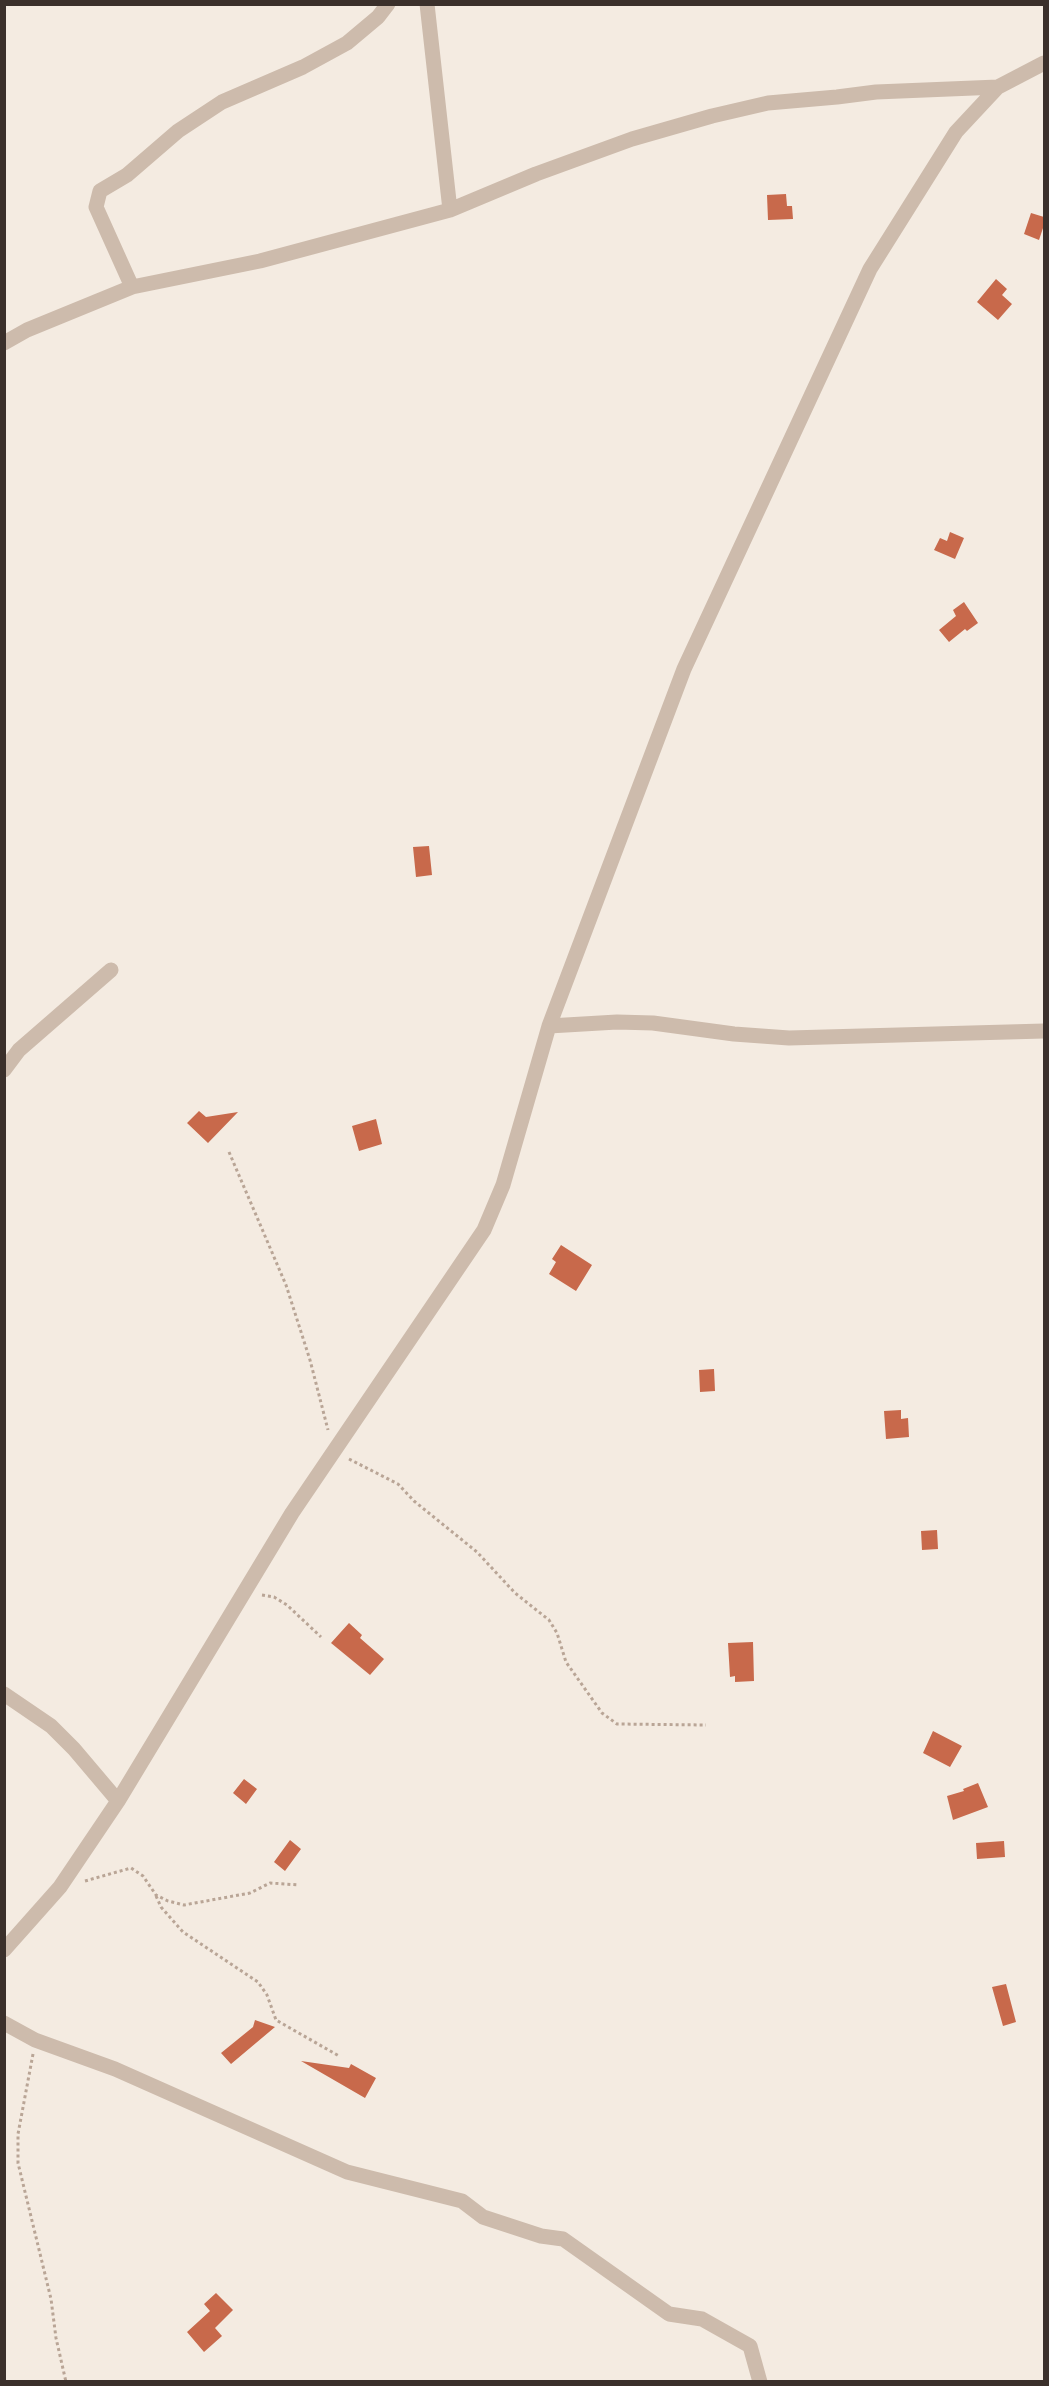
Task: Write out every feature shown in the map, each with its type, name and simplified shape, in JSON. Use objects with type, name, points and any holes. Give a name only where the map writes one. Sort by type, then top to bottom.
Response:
[{"type":"street","points":[[132,287],[96,207],[100,191],[127,175],[178,131],[222,102],[303,68],[347,43],[378,17],[388,4]]},
{"type":"street","points":[[427,4],[450,210]]},
{"type":"street","points":[[4,1950],[60,1887],[118,1801],[292,1513],[484,1230],[503,1185],[549,1026],[684,669],[870,269],[956,132],[998,87],[1044,63]]},
{"type":"street","points":[[4,343],[27,330],[132,287],[260,261],[450,210],[632,139],[746,108],[768,103],[837,98],[876,92],[998,87]]},
{"type":"street","points":[[4,1070],[19,1050],[111,970]]},
{"type":"street","points":[[549,1026],[617,1022],[653,1023],[734,1034],[789,1038],[1044,1031]]},
{"type":"street","points":[[4,1694],[51,1726],[74,1749],[118,1801]]},
{"type":"street","points":[[4,2023],[35,2040],[115,2068],[346,2172],[462,2200],[483,2217],[541,2236],[563,2239],[669,2314],[702,2319],[750,2346],[760,2382]]},
{"type":"path","points":[[229,1152],[286,1285],[310,1360],[334,1452],[398,1484],[414,1501],[477,1552],[515,1593],[549,1620],[557,1633],[566,1662],[602,1713],[617,1724],[706,1725]]},
{"type":"path","points":[[245,1593],[274,1597],[287,1605],[321,1637]]},
{"type":"path","points":[[60,1887],[131,1868],[143,1876],[161,1907],[183,1932],[258,1982],[267,1995],[276,2020],[339,2056]]},
{"type":"path","points":[[156,1895],[184,1905],[250,1893],[270,1883],[299,1885]]},
{"type":"path","points":[[35,2040],[18,2134],[18,2163],[51,2299],[56,2338],[66,2382]]},
{"type":"building","points":[[786,194],[787,206],[792,206],[793,219],[768,220],[767,195]]},
{"type":"building","points":[[1031,213],[1044,217],[1039,240],[1024,234]]},
{"type":"building","points":[[996,279],[1007,289],[1002,295],[1012,304],[998,320],[977,302]]},
{"type":"building","points":[[950,532],[964,538],[955,559],[934,550],[940,538],[947,541]]},
{"type":"building","points":[[964,602],[978,623],[967,631],[965,629],[949,642],[939,630],[956,616],[953,610]]},
{"type":"building","points":[[429,846],[432,875],[416,877],[413,847]]},
{"type":"building","points":[[199,1111],[206,1117],[238,1112],[208,1143],[187,1123]]},
{"type":"building","points":[[376,1119],[382,1144],[359,1151],[352,1126]]},
{"type":"building","points":[[561,1245],[592,1265],[576,1291],[549,1274],[556,1262],[552,1259]]},
{"type":"building","points":[[714,1369],[715,1391],[700,1392],[699,1370]]},
{"type":"building","points":[[901,1410],[901,1419],[908,1418],[909,1437],[886,1439],[884,1411]]},
{"type":"building","points":[[937,1530],[938,1549],[922,1550],[921,1531]]},
{"type":"building","points":[[349,1623],[362,1635],[360,1638],[384,1659],[370,1675],[331,1643]]},
{"type":"building","points":[[753,1642],[754,1681],[735,1682],[735,1676],[730,1677],[728,1643]]},
{"type":"building","points":[[933,1731],[962,1746],[950,1767],[923,1753]]},
{"type":"building","points":[[244,1779],[257,1789],[246,1804],[233,1793]]},
{"type":"building","points":[[978,1783],[988,1807],[953,1820],[947,1796],[964,1791],[963,1789]]},
{"type":"building","points":[[290,1840],[301,1849],[285,1871],[274,1862]]},
{"type":"building","points":[[1004,1841],[1005,1857],[977,1859],[976,1843]]},
{"type":"building","points":[[1006,1984],[1016,2022],[1003,2026],[992,1987]]},
{"type":"building","points":[[255,2020],[275,2027],[231,2064],[221,2053],[253,2027]]},
{"type":"building","points":[[301,2061],[349,2068],[351,2064],[376,2078],[365,2098]]},
{"type":"building","points":[[216,2293],[233,2310],[215,2328],[222,2336],[204,2352],[187,2332],[210,2311],[204,2304]]}]
